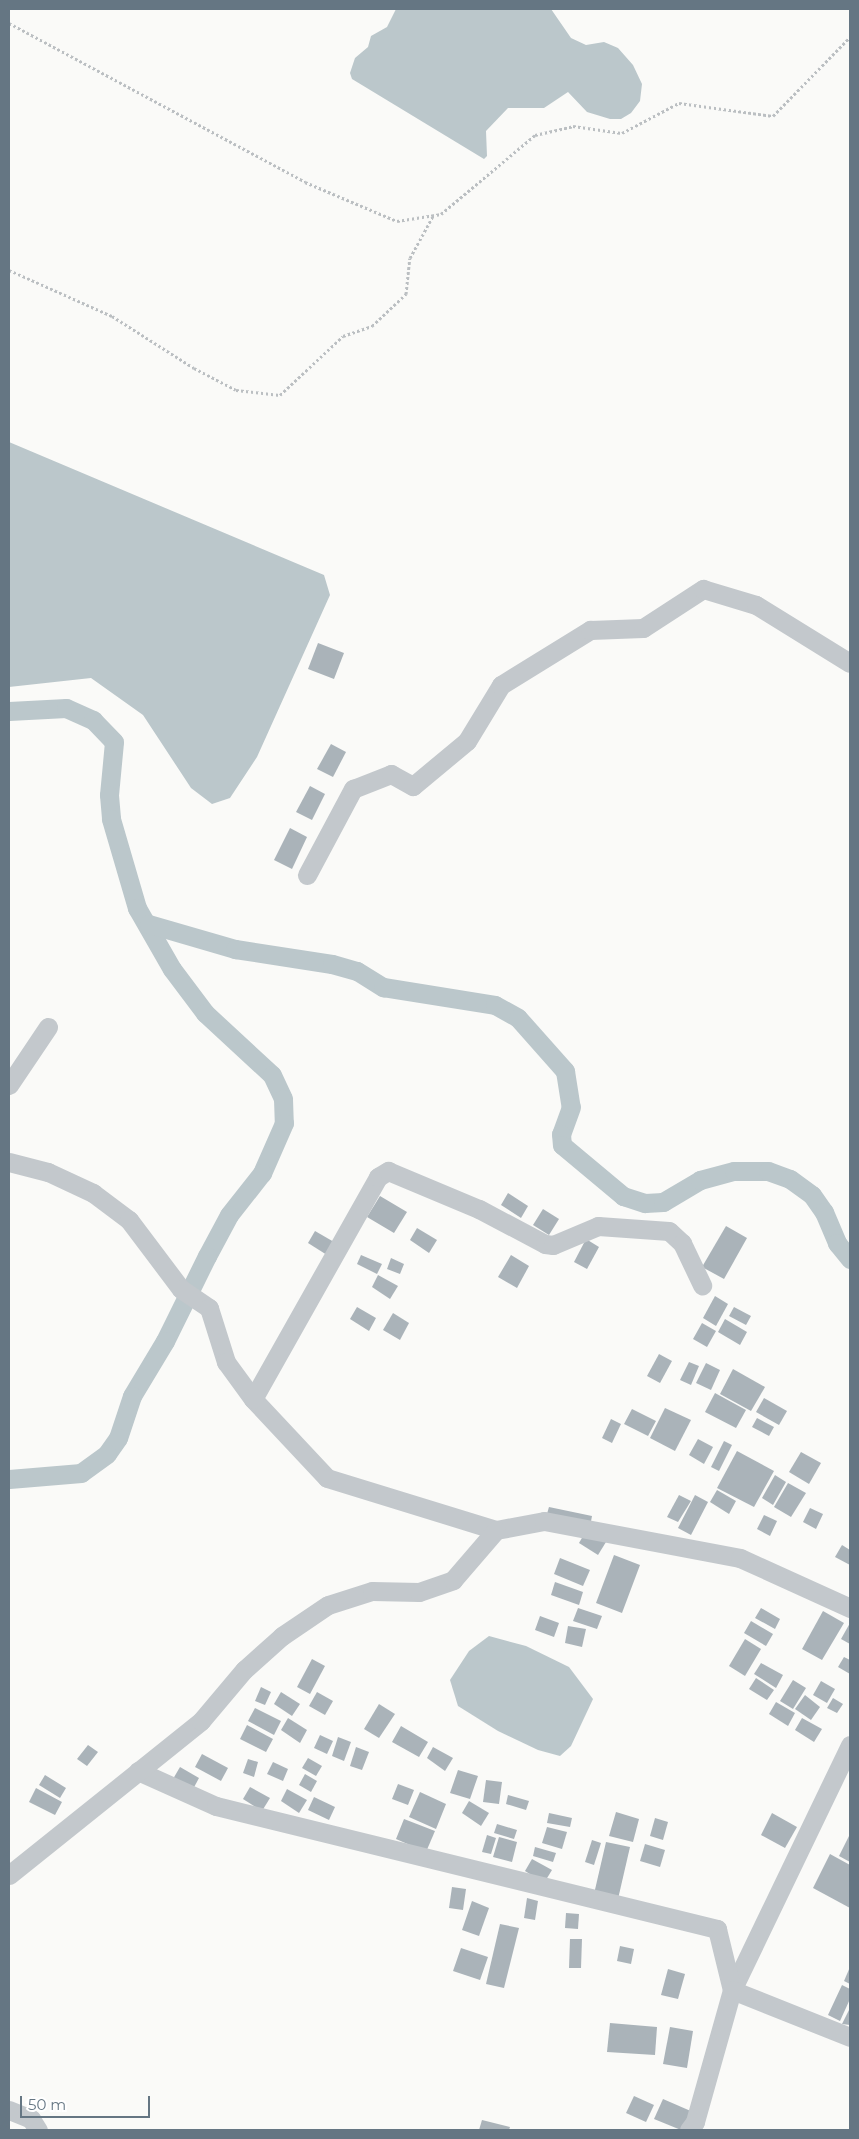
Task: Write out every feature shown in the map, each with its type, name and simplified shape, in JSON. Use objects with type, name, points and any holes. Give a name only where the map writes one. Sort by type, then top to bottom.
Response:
[{"type":"street","points":[[307,875],[353,789],[391,774],[413,786],[467,741],[501,685],[590,630],[643,628],[703,589],[756,605],[850,663]]},
{"type":"street","points":[[9,1085],[48,1027]]},
{"type":"street","points":[[9,1162],[48,1172],[93,1193],[129,1220],[181,1289],[209,1308],[226,1362],[253,1398],[327,1478],[496,1530],[544,1521],[740,1558],[850,1608]]},
{"type":"street","points":[[253,1398],[378,1177],[388,1172],[479,1209],[553,1246],[598,1226],[669,1231],[682,1243],[702,1285]]},
{"type":"street","points":[[9,1875],[201,1721],[244,1670],[282,1636],[328,1605],[372,1591],[418,1592],[453,1580],[496,1530]]},
{"type":"street","points":[[689,2130],[694,2122],[732,1990],[850,1745]]},
{"type":"street","points":[[138,1771],[216,1806],[717,1929],[732,1990]]},
{"type":"street","points":[[732,1990],[850,2037]]},
{"type":"street","points":[[9,2110],[32,2119],[38,2130]]},
{"type":"path","points":[[9,23],[305,182],[397,221],[441,214],[535,135],[573,126],[622,133],[679,103],[773,116],[850,37]]},
{"type":"path","points":[[9,270],[112,316],[194,368],[236,390],[280,394],[343,336],[372,326],[406,294],[410,258],[433,215]]},
{"type":"shaded area","points":[[396,9],[551,9],[571,38],[586,45],[604,42],[618,48],[633,65],[642,84],[640,101],[631,113],[621,119],[610,119],[587,112],[568,92],[544,108],[508,108],[486,131],[487,156],[484,159],[352,79],[350,73],[355,58],[368,47],[371,36],[387,27]]},
{"type":"shaded area","points":[[9,442],[324,575],[330,595],[257,757],[230,798],[212,804],[191,788],[143,715],[91,678],[9,687]]},
{"type":"shaded area","points":[[489,1636],[526,1646],[569,1667],[593,1699],[571,1746],[560,1756],[538,1750],[498,1731],[458,1706],[450,1680],[469,1651]]},
{"type":"building","points":[[318,643],[344,653],[334,679],[308,669]]},
{"type":"building","points":[[331,744],[346,752],[333,777],[317,769]]},
{"type":"building","points":[[310,786],[325,794],[312,820],[296,812]]},
{"type":"building","points":[[290,828],[307,837],[292,869],[274,860]]},
{"type":"building","points":[[508,1193],[528,1206],[521,1218],[501,1205]]},
{"type":"building","points":[[380,1196],[407,1212],[394,1233],[367,1217]]},
{"type":"building","points":[[543,1209],[559,1219],[549,1235],[533,1225]]},
{"type":"building","points":[[726,1226],[747,1238],[724,1279],[702,1267]]},
{"type":"building","points":[[417,1228],[437,1240],[429,1253],[410,1240]]},
{"type":"building","points":[[315,1231],[334,1242],[327,1255],[308,1243]]},
{"type":"building","points":[[586,1239],[599,1247],[587,1269],[574,1262]]},
{"type":"building","points":[[361,1255],[382,1264],[377,1274],[357,1264]]},
{"type":"building","points":[[511,1255],[529,1266],[517,1288],[498,1277]]},
{"type":"building","points":[[391,1258],[404,1264],[400,1274],[387,1269]]},
{"type":"building","points":[[378,1275],[398,1286],[390,1299],[372,1287]]},
{"type":"building","points":[[715,1296],[728,1304],[716,1326],[703,1318]]},
{"type":"building","points":[[357,1307],[376,1318],[369,1331],[350,1319]]},
{"type":"building","points":[[734,1307],[751,1316],[746,1325],[729,1316]]},
{"type":"building","points":[[393,1313],[409,1323],[400,1340],[383,1330]]},
{"type":"building","points":[[725,1319],[747,1332],[740,1345],[718,1332]]},
{"type":"building","points":[[702,1323],[716,1331],[707,1347],[693,1339]]},
{"type":"building","points":[[659,1354],[672,1361],[660,1383],[647,1376]]},
{"type":"building","points":[[689,1362],[699,1366],[691,1385],[680,1380]]},
{"type":"building","points":[[706,1363],[720,1370],[711,1390],[696,1383]]},
{"type":"building","points":[[733,1369],[765,1387],[751,1411],[720,1394]]},
{"type":"building","points":[[715,1393],[746,1410],[736,1428],[705,1412]]},
{"type":"building","points":[[764,1398],[787,1411],[779,1425],[756,1412]]},
{"type":"building","points":[[665,1408],[691,1420],[675,1451],[650,1438]]},
{"type":"building","points":[[632,1409],[656,1421],[648,1436],[624,1424]]},
{"type":"building","points":[[757,1418],[774,1427],[769,1436],[752,1427]]},
{"type":"building","points":[[611,1419],[621,1424],[612,1443],[602,1438]]},
{"type":"building","points":[[698,1439],[713,1447],[704,1464],[689,1455]]},
{"type":"building","points":[[724,1441],[732,1445],[719,1471],[711,1467]]},
{"type":"building","points":[[737,1451],[774,1471],[754,1507],[717,1488]]},
{"type":"building","points":[[801,1452],[821,1463],[809,1484],[789,1472]]},
{"type":"building","points":[[775,1475],[786,1482],[773,1505],[762,1498]]},
{"type":"building","points":[[788,1483],[806,1493],[791,1517],[774,1507]]},
{"type":"building","points":[[717,1490],[736,1501],[729,1514],[710,1502]]},
{"type":"building","points":[[679,1495],[691,1501],[678,1522],[667,1517]]},
{"type":"building","points":[[695,1495],[708,1502],[691,1535],[678,1528]]},
{"type":"building","points":[[549,1507],[592,1516],[590,1527],[546,1517]]},
{"type":"building","points":[[810,1508],[823,1514],[816,1529],[803,1522]]},
{"type":"building","points":[[764,1515],[777,1521],[770,1536],[757,1529]]},
{"type":"building","points":[[586,1531],[606,1542],[598,1555],[579,1543]]},
{"type":"building","points":[[842,1545],[850,1550],[850,1565],[835,1557]]},
{"type":"building","points":[[614,1555],[640,1565],[622,1613],[596,1603]]},
{"type":"building","points":[[560,1558],[590,1570],[583,1586],[554,1574]]},
{"type":"building","points":[[555,1582],[583,1592],[579,1605],[551,1595]]},
{"type":"building","points":[[578,1608],[602,1616],[597,1629],[573,1621]]},
{"type":"building","points":[[761,1608],[780,1619],[775,1629],[755,1618]]},
{"type":"building","points":[[823,1611],[844,1623],[822,1660],[802,1649]]},
{"type":"building","points":[[540,1616],[559,1623],[554,1637],[535,1630]]},
{"type":"building","points":[[751,1621],[773,1634],[766,1646],[744,1633]]},
{"type":"building","points":[[850,1623],[850,1644],[841,1639]]},
{"type":"building","points":[[568,1626],[586,1629],[582,1647],[565,1643]]},
{"type":"building","points":[[745,1639],[761,1649],[745,1676],[729,1666]]},
{"type":"building","points":[[844,1657],[850,1660],[850,1674],[838,1667]]},
{"type":"building","points":[[312,1659],[325,1666],[310,1694],[297,1687]]},
{"type":"building","points":[[761,1663],[783,1675],[776,1688],[754,1674]]},
{"type":"building","points":[[756,1678],[774,1690],[767,1700],[749,1689]]},
{"type":"building","points":[[793,1680],[806,1688],[793,1709],[780,1701]]},
{"type":"building","points":[[821,1681],[835,1689],[827,1703],[813,1695]]},
{"type":"building","points":[[261,1687],[271,1692],[265,1705],[255,1701]]},
{"type":"building","points":[[281,1692],[300,1704],[292,1716],[274,1704]]},
{"type":"building","points":[[317,1692],[333,1701],[325,1715],[309,1706]]},
{"type":"building","points":[[805,1695],[820,1707],[811,1720],[795,1709]]},
{"type":"building","points":[[833,1698],[843,1704],[837,1713],[827,1708]]},
{"type":"building","points":[[776,1702],[795,1713],[788,1726],[769,1714]]},
{"type":"building","points":[[379,1704],[395,1714],[379,1738],[364,1729]]},
{"type":"building","points":[[255,1708],[281,1721],[274,1735],[248,1721]]},
{"type":"building","points":[[288,1718],[307,1730],[300,1743],[281,1730]]},
{"type":"building","points":[[802,1718],[822,1729],[814,1742],[795,1730]]},
{"type":"building","points":[[247,1725],[273,1739],[266,1752],[240,1739]]},
{"type":"building","points":[[401,1726],[428,1742],[419,1757],[392,1742]]},
{"type":"building","points":[[320,1735],[333,1741],[327,1754],[314,1748]]},
{"type":"building","points":[[338,1737],[351,1742],[344,1761],[332,1756]]},
{"type":"building","points":[[88,1745],[98,1752],[87,1766],[77,1759]]},
{"type":"building","points":[[356,1747],[369,1752],[362,1770],[350,1766]]},
{"type":"building","points":[[433,1747],[453,1758],[445,1771],[427,1758]]},
{"type":"building","points":[[202,1754],[228,1768],[221,1781],[195,1767]]},
{"type":"building","points":[[308,1758],[322,1766],[316,1776],[302,1768]]},
{"type":"building","points":[[248,1759],[258,1762],[254,1777],[243,1773]]},
{"type":"building","points":[[273,1762],[288,1769],[283,1781],[267,1774]]},
{"type":"building","points":[[180,1767],[199,1778],[192,1791],[173,1779]]},
{"type":"building","points":[[458,1770],[478,1776],[470,1799],[450,1793]]},
{"type":"building","points":[[305,1774],[317,1781],[311,1792],[299,1785]]},
{"type":"building","points":[[45,1775],[66,1788],[60,1798],[39,1785]]},
{"type":"building","points":[[486,1780],[502,1782],[499,1804],[483,1802]]},
{"type":"building","points":[[398,1784],[414,1790],[408,1805],[392,1799]]},
{"type":"building","points":[[250,1787],[270,1798],[262,1811],[243,1799]]},
{"type":"building","points":[[36,1788],[62,1802],[55,1815],[29,1802]]},
{"type":"building","points":[[287,1789],[307,1800],[299,1813],[281,1801]]},
{"type":"building","points":[[420,1792],[446,1804],[436,1829],[409,1817]]},
{"type":"building","points":[[508,1795],[529,1801],[526,1810],[506,1804]]},
{"type":"building","points":[[314,1797],[335,1807],[329,1820],[308,1810]]},
{"type":"building","points":[[469,1801],[489,1813],[481,1826],[462,1813]]},
{"type":"building","points":[[616,1812],[639,1819],[633,1842],[609,1836]]},
{"type":"building","points":[[549,1813],[572,1818],[570,1827],[547,1823]]},
{"type":"building","points":[[772,1813],[797,1827],[785,1848],[761,1835]]},
{"type":"building","points":[[655,1818],[668,1822],[663,1840],[650,1836]]},
{"type":"building","points":[[404,1819],[435,1831],[426,1852],[396,1839]]},
{"type":"building","points":[[497,1824],[517,1830],[514,1839],[494,1833]]},
{"type":"building","points":[[547,1827],[567,1832],[562,1849],[542,1843]]},
{"type":"building","points":[[850,1834],[850,1862],[839,1856]]},
{"type":"building","points":[[487,1835],[496,1838],[491,1854],[482,1852]]},
{"type":"building","points":[[499,1837],[517,1842],[512,1862],[493,1857]]},
{"type":"building","points":[[592,1840],[601,1843],[594,1865],[585,1862]]},
{"type":"building","points":[[606,1842],[630,1847],[618,1899],[594,1894]]},
{"type":"building","points":[[645,1844],[665,1850],[660,1867],[640,1861]]},
{"type":"building","points":[[535,1847],[556,1853],[553,1862],[533,1856]]},
{"type":"building","points":[[830,1854],[850,1865],[850,1908],[813,1888]]},
{"type":"building","points":[[532,1859],[552,1870],[544,1883],[525,1871]]},
{"type":"building","points":[[452,1887],[466,1889],[463,1910],[449,1908]]},
{"type":"building","points":[[527,1898],[538,1901],[535,1920],[524,1918]]},
{"type":"building","points":[[472,1901],[489,1908],[479,1936],[462,1930]]},
{"type":"building","points":[[566,1913],[579,1914],[578,1929],[565,1928]]},
{"type":"building","points":[[500,1924],[519,1928],[504,1988],[486,1984]]},
{"type":"building","points":[[570,1939],[582,1939],[581,1968],[569,1968]]},
{"type":"building","points":[[620,1946],[634,1949],[631,1964],[617,1961]]},
{"type":"building","points":[[461,1948],[488,1957],[480,1980],[453,1971]]},
{"type":"building","points":[[850,1967],[850,1984],[844,1981]]},
{"type":"building","points":[[668,1969],[685,1974],[678,1999],[661,1995]]},
{"type":"building","points":[[842,1985],[850,1989],[850,1999],[840,2021],[828,2015]]},
{"type":"building","points":[[850,2008],[850,2025],[842,2024]]},
{"type":"building","points":[[610,2023],[657,2027],[655,2055],[607,2052]]},
{"type":"building","points":[[670,2027],[693,2031],[687,2068],[663,2064]]},
{"type":"building","points":[[634,2096],[654,2105],[646,2122],[626,2113]]},
{"type":"building","points":[[663,2099],[693,2112],[681,2130],[654,2119]]},
{"type":"building","points":[[482,2120],[510,2127],[509,2130],[479,2130]]},
{"type":"waterway","points":[[9,711],[66,708],[93,720],[114,742],[109,795],[111,819],[137,908],[172,969],[205,1013],[272,1075],[283,1099],[284,1123],[262,1173],[229,1215],[165,1341],[132,1396],[118,1438],[107,1454],[81,1473],[9,1479]]},
{"type":"waterway","points":[[149,924],[235,949],[332,964],[357,971],[383,987],[495,1005],[518,1018],[565,1071],[571,1107],[561,1134],[562,1145],[623,1196],[645,1203],[663,1202],[700,1180],[734,1171],[768,1171],[790,1179],[812,1195],[824,1212],[837,1243],[850,1259]]}]
